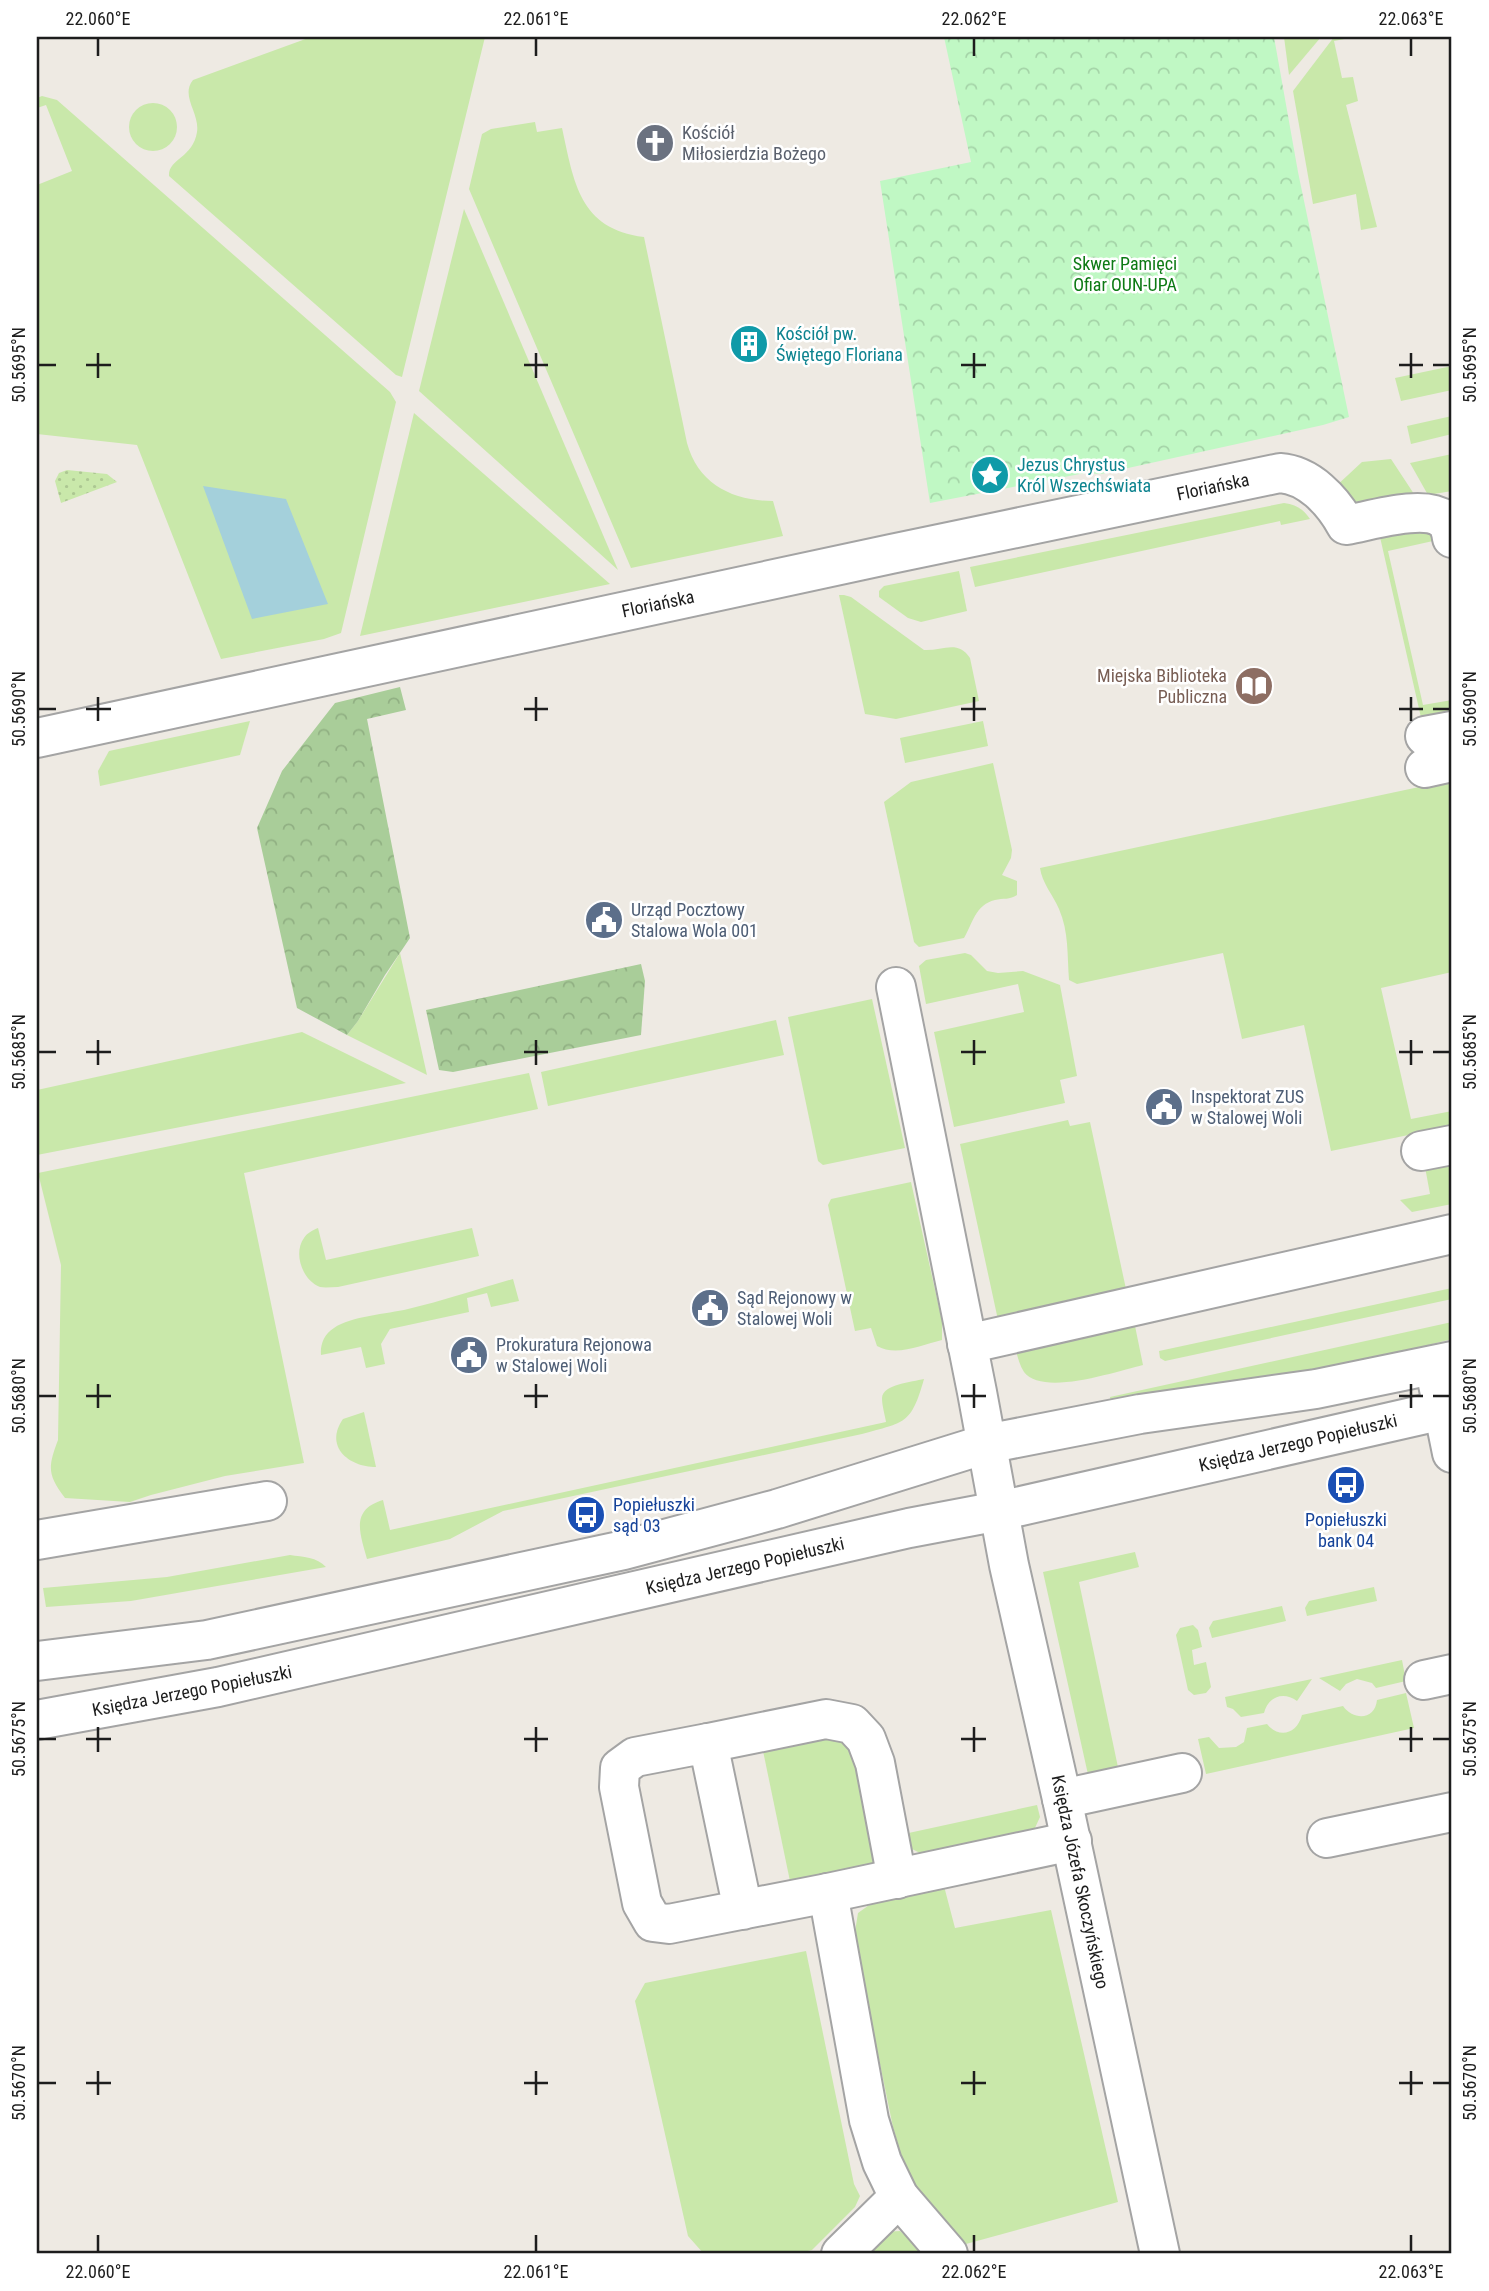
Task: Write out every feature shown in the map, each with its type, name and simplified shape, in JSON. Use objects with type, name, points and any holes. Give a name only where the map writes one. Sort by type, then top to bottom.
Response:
[{"type":"street","name":"Floriańska","points":[[37,738],[1280,473],[1301,477],[1310,484],[1336,510],[1346,525],[1428,512],[1447,523],[1452,538]]},
{"type":"street","name":"Księdza Józefa Skoczyńskiego","points":[[896,987],[1009,1565],[1072,1841],[1160,2254]]},
{"type":"street","points":[[967,1344],[1452,1234]]},
{"type":"street","points":[[37,1661],[207,1640],[624,1550],[777,1509],[986,1444],[1140,1414],[1316,1389],[1443,1363],[1452,1453]]},
{"type":"street","name":"Księdza Jerzego Popiełuszki","points":[[37,1720],[218,1687],[909,1528],[999,1511],[1448,1409]]},
{"type":"street","points":[[37,1540],[267,1501]]},
{"type":"street","points":[[897,1879],[875,1763],[866,1739],[852,1724],[826,1720],[635,1757],[620,1768],[619,1787],[642,1903],[653,1922],[669,1924],[743,1910],[897,1879],[1072,1841]]},
{"type":"street","points":[[708,1743],[743,1910]]},
{"type":"street","points":[[1062,1799],[1182,1773]]},
{"type":"street","points":[[1327,1838],[1452,1812]]},
{"type":"street","points":[[828,1893],[869,2120],[882,2162],[899,2197],[948,2254]]},
{"type":"street","points":[[841,2254],[899,2197]]},
{"type":"green space","points":[[311,37],[485,37],[402,377],[396,375],[169,176],[172,166],[195,141],[197,125],[189,98],[193,80]]},
{"type":"green space","name":"Skwer Pamięci Ofiar OUN-UPA","points":[[944,37],[1274,37],[1298,172],[1349,417],[1101,474],[1085,473],[930,503],[880,181],[971,162]]},
{"type":"green space","points":[[1284,37],[1321,37],[1289,75]]},
{"type":"green space","points":[[1334,37],[1355,37],[1334,41],[1342,78],[1353,77],[1358,101],[1346,105],[1377,227],[1361,230],[1356,194],[1313,204],[1293,91]]},
{"type":"green space","points":[[42,96],[57,100],[390,392],[396,402],[341,633],[324,639],[221,659],[137,445],[37,434],[37,185],[72,171],[46,105],[37,108],[37,98]]},
{"type":"green space","points":[[153,103],[170,110],[177,127],[170,144],[153,151],[136,144],[129,127],[136,110]]},
{"type":"green space","points":[[535,122],[537,132],[562,128],[576,184],[593,213],[605,224],[622,232],[644,237],[687,443],[699,469],[708,479],[731,493],[744,498],[773,501],[783,536],[631,568],[469,189],[482,134],[491,129]]},
{"type":"green space","points":[[464,209],[618,570],[419,391]]},
{"type":"green space","points":[[1452,366],[1452,390],[1401,401],[1395,378]]},
{"type":"green space","points":[[414,413],[610,584],[360,636]]},
{"type":"green space","points":[[1452,416],[1452,434],[1411,444],[1407,426]]},
{"type":"green space","points":[[1452,454],[1452,491],[1428,495],[1410,463]]},
{"type":"green space","points":[[1391,459],[1414,494],[1414,499],[1381,506],[1363,506],[1344,497],[1334,488],[1362,462]]},
{"type":"green space","points":[[67,470],[107,474],[117,482],[61,503],[55,481],[59,473]]},
{"type":"green space","points":[[1284,503],[1299,508],[1310,519],[1281,525],[1280,521],[975,587],[970,567]]},
{"type":"green space","points":[[1424,528],[1432,535],[1433,541],[1388,551],[1423,705],[1452,700],[1452,715],[1422,722],[1380,537]]},
{"type":"green space","points":[[959,571],[967,611],[921,622],[908,618],[879,597],[879,591],[884,586]]},
{"type":"green space","points":[[839,595],[851,597],[924,650],[955,647],[965,652],[970,658],[979,701],[896,719],[865,714]]},
{"type":"green space","points":[[400,687],[406,710],[367,719],[410,938],[347,1035],[297,1008],[257,828],[282,771],[335,703]]},
{"type":"green space","points":[[250,721],[240,755],[100,786],[98,771],[109,751]]},
{"type":"green space","points":[[983,721],[988,746],[905,763],[900,738]]},
{"type":"green space","points":[[993,763],[1012,850],[1002,875],[1017,881],[1017,895],[988,902],[983,906],[975,915],[964,938],[919,947],[914,942],[884,802],[911,782]]},
{"type":"green space","points":[[1452,780],[1452,972],[1381,988],[1411,1119],[1452,1111],[1452,1126],[1331,1151],[1304,1025],[1242,1039],[1223,953],[1077,984],[1069,980],[1064,926],[1040,868]]},
{"type":"green space","points":[[400,953],[427,1075],[347,1035]]},
{"type":"green space","points":[[965,953],[971,955],[987,971],[1023,971],[1060,985],[1077,1076],[1060,1080],[1065,1103],[954,1127],[934,1032],[1024,1012],[1018,984],[926,1004],[919,966],[926,960]]},
{"type":"green space","points":[[641,964],[645,981],[641,1035],[453,1072],[439,1070],[426,1010]]},
{"type":"green space","points":[[872,999],[905,1148],[823,1165],[818,1161],[788,1017]]},
{"type":"green space","points":[[776,1020],[784,1055],[548,1106],[541,1072]]},
{"type":"green space","points":[[302,1032],[406,1083],[37,1155],[37,1090]]},
{"type":"green space","points":[[529,1073],[538,1109],[244,1173],[304,1463],[225,1476],[130,1502],[65,1498],[55,1483],[51,1470],[58,1440],[61,1265],[38,1173]]},
{"type":"green space","points":[[1068,1120],[1070,1126],[1090,1122],[1126,1289],[998,1320],[960,1144]]},
{"type":"green space","points":[[1452,1161],[1452,1204],[1412,1212],[1400,1200],[1430,1194],[1425,1167]]},
{"type":"green space","points":[[911,1182],[942,1321],[942,1340],[909,1349],[884,1349],[877,1346],[871,1328],[855,1331],[828,1205],[831,1199]]},
{"type":"green space","points":[[318,1228],[326,1260],[472,1228],[479,1256],[338,1287],[320,1287],[308,1278],[299,1258],[304,1238]]},
{"type":"green space","points":[[513,1279],[519,1301],[491,1307],[487,1293],[467,1298],[469,1312],[390,1329],[381,1344],[385,1364],[366,1368],[361,1347],[321,1355],[325,1337],[341,1324],[421,1306]]},
{"type":"green space","points":[[1452,1288],[1452,1299],[1165,1361],[1160,1358],[1159,1351]]},
{"type":"green space","points":[[1452,1322],[1452,1339],[1410,1350],[1282,1375],[1111,1403],[1110,1397]]},
{"type":"green space","points":[[1135,1326],[1143,1365],[1081,1380],[1047,1382],[1034,1379],[1024,1372],[1016,1351]]},
{"type":"green space","points":[[924,1379],[910,1413],[888,1427],[503,1511],[450,1539],[367,1559],[360,1532],[362,1516],[373,1504],[383,1500],[390,1530],[886,1422],[882,1401],[884,1393],[899,1384]]},
{"type":"green space","points":[[364,1412],[376,1467],[348,1459],[338,1446],[336,1438],[343,1419]]},
{"type":"green space","points":[[1135,1552],[1139,1567],[1079,1582],[1119,1772],[1089,1779],[1043,1572]]},
{"type":"green space","points":[[290,1555],[314,1559],[326,1567],[131,1601],[46,1607],[43,1588],[167,1577]]},
{"type":"green space","points":[[1374,1587],[1377,1601],[1307,1616],[1305,1608],[1309,1601]]},
{"type":"green space","points":[[1282,1606],[1286,1621],[1212,1638],[1209,1628],[1213,1621]]},
{"type":"green space","points":[[1193,1625],[1198,1630],[1202,1647],[1192,1650],[1194,1665],[1206,1662],[1211,1687],[1206,1693],[1194,1695],[1188,1690],[1176,1635],[1180,1628]]},
{"type":"green space","points":[[1402,1660],[1406,1681],[1376,1688],[1372,1683],[1357,1679],[1346,1684],[1340,1691],[1319,1678]]},
{"type":"green space","points":[[1312,1679],[1297,1701],[1287,1696],[1277,1697],[1269,1703],[1264,1713],[1241,1717],[1227,1707],[1225,1697]]},
{"type":"green space","points":[[1406,1693],[1414,1728],[1206,1774],[1198,1739],[1209,1737],[1219,1748],[1236,1747],[1244,1742],[1247,1728],[1267,1724],[1277,1732],[1287,1732],[1296,1727],[1302,1715],[1343,1706],[1358,1716],[1368,1715],[1377,1700]]},
{"type":"green space","points":[[830,1733],[852,1739],[881,1856],[871,1868],[791,1886],[762,1746]]},
{"type":"green space","points":[[1037,1805],[1040,1817],[1034,1830],[928,1857],[912,1849],[904,1834]]},
{"type":"green space","points":[[944,1886],[955,1928],[1051,1910],[1118,2202],[966,2244],[925,2201],[904,2165],[893,2127],[854,1938],[858,1913],[879,1898]]},
{"type":"green space","points":[[806,1951],[854,2184],[860,2196],[855,2207],[812,2250],[794,2254],[704,2254],[688,2236],[635,2001],[645,1983]]},
{"type":"green space","points":[[900,2231],[923,2254],[860,2254],[884,2232]]},
{"type":"water","points":[[203,486],[286,499],[328,604],[252,619]]},
{"type":"place","name":"Kościół Miłosierdzia Bożego","points":[[655,143]]},
{"type":"place","name":"Kościół pw. Świętego Floriana","points":[[749,344]]},
{"type":"place","name":"Jezus Chrystus Król Wszechświata","points":[[990,475]]},
{"type":"place","name":"Miejska Biblioteka Publiczna","points":[[1254,686]]},
{"type":"place","name":"Urząd Pocztowy Stalowa Wola 001","points":[[604,920]]},
{"type":"place","name":"Inspektorat ZUS w Stalowej Woli","points":[[1164,1107]]},
{"type":"place","name":"Sąd Rejonowy w Stalowej Woli","points":[[710,1308]]},
{"type":"place","name":"Prokuratura Rejonowa w Stalowej Woli","points":[[469,1355]]},
{"type":"place","name":"Popiełuszki bank 04","points":[[1346,1485]]},
{"type":"place","name":"Popiełuszki sąd 03","points":[[586,1515]]}]
